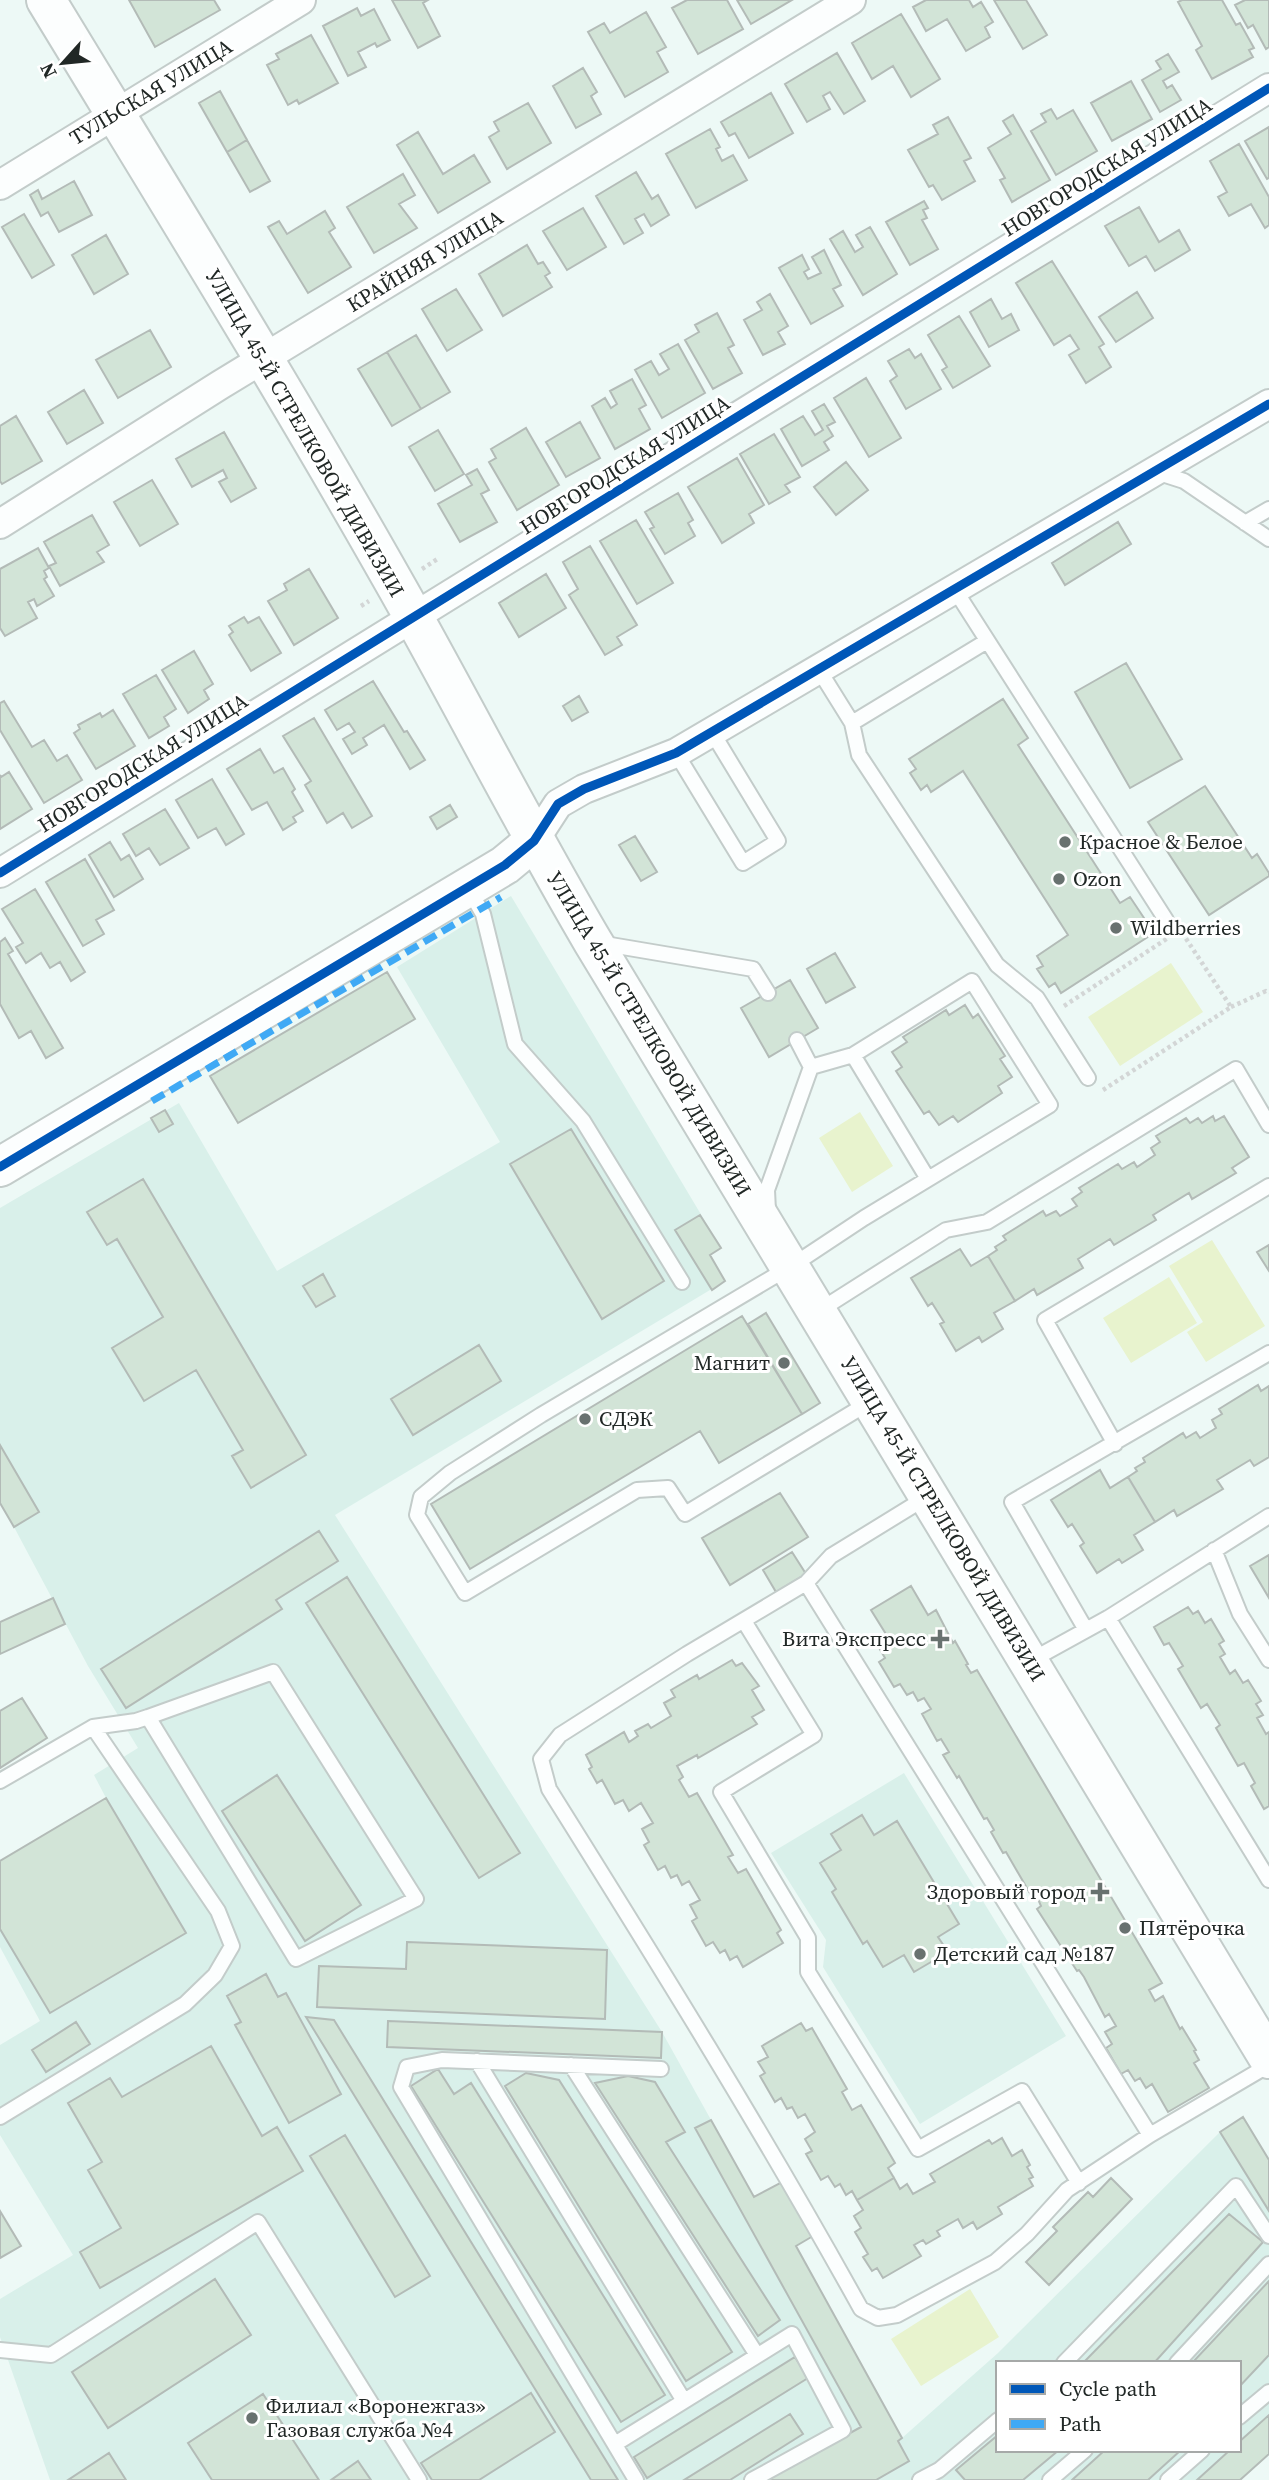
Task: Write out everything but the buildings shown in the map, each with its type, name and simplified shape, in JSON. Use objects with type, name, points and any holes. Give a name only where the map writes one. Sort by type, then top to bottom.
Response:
[{"type":"main road","name":"УЛИЦА 45-Й СТРЕЛКОВОЙ ДИВИЗИИ","points":[[46,0],[264,358],[413,616],[534,841],[593,942],[1269,2059]]},
{"type":"main road","points":[[0,1167],[505,865],[534,841]]},
{"type":"street","name":"ТУЛЬСКАЯ УЛИЦА","points":[[0,185],[301,0]]},
{"type":"street","name":"КРАЙНЯЯ УЛИЦА","points":[[0,524],[264,358],[851,0]]},
{"type":"street","name":"НОВГОРОДСКАЯ УЛИЦА","points":[[0,873],[1269,88]]},
{"type":"street","points":[[534,841],[558,804],[584,789],[676,753],[712,733],[1269,404]]},
{"type":"lane","points":[[1156,472],[1184,481],[1269,539]]},
{"type":"lane","points":[[1245,523],[1269,509]]},
{"type":"lane","points":[[955,590],[1166,920]]},
{"type":"lane","points":[[852,723],[987,641]]},
{"type":"lane","points":[[819,670],[852,723],[859,755],[997,965],[1037,998],[1087,1078]]},
{"type":"lane","points":[[676,753],[743,863],[778,841],[712,733]]},
{"type":"lane","points":[[468,886],[483,914],[515,1044],[583,1121],[682,1282]]},
{"type":"lane","points":[[593,942],[753,969],[768,993]]},
{"type":"lane","points":[[811,1067],[853,1055],[972,981],[1050,1105],[928,1179],[781,1252],[541,1415],[450,1473],[421,1497],[417,1515],[465,1593],[637,1490],[668,1488],[685,1514],[871,1402]]},
{"type":"lane","points":[[781,1252],[768,1190],[811,1067],[797,1040]]},
{"type":"lane","points":[[853,1055],[928,1179]]},
{"type":"lane","points":[[817,1312],[946,1230],[987,1222],[1236,1069],[1269,1125]]},
{"type":"lane","points":[[1115,1444],[1045,1320],[1269,1186]]},
{"type":"lane","points":[[1086,1630],[1012,1502],[1269,1353]]},
{"type":"lane","points":[[928,1496],[831,1556],[806,1583],[687,1654],[560,1735],[541,1759],[549,1789],[790,2180],[862,2309],[878,2318],[897,2315],[995,2262],[1027,2234],[1067,2190],[1150,2135],[1269,2065]]},
{"type":"lane","points":[[1029,1662],[1108,1618],[1269,1516]]},
{"type":"lane","points":[[1214,1550],[1240,1614],[1269,1660]]},
{"type":"lane","points":[[806,1583],[1150,2135]]},
{"type":"lane","points":[[1108,1618],[1269,1880]]},
{"type":"lane","points":[[744,1621],[814,1735],[721,1792],[808,1938],[808,1972],[918,2149],[1022,2091],[1079,2183]]},
{"type":"lane","points":[[0,1782],[93,1727],[136,1721],[273,1672],[416,1899],[296,1959],[148,1717]]},
{"type":"lane","points":[[0,2117],[186,2004],[215,1975],[232,1946],[218,1912],[93,1727]]},
{"type":"lane","points":[[636,2480],[401,2087],[407,2067],[442,2060],[661,2069]]},
{"type":"lane","points":[[477,2061],[684,2401]]},
{"type":"lane","points":[[571,2065],[757,2356]]},
{"type":"lane","points":[[1066,2361],[1236,2186],[1269,2236]]},
{"type":"lane","points":[[0,2350],[51,2355],[258,2222],[419,2480]]},
{"type":"lane","points":[[1179,2361],[1269,2264]]},
{"type":"lane","points":[[615,2444],[792,2333],[844,2430],[752,2480]]},
{"type":"lane","points":[[1241,2415],[1269,2392]]},
{"type":"lane","points":[[920,2480],[943,2475],[996,2422]]},
{"type":"lane","points":[[1050,2480],[1083,2452]]},
{"type":"lane","points":[[1168,2480],[1200,2452]]},
{"type":"path","points":[[1049,1016],[1181,930],[1231,1007]]},
{"type":"path","points":[[1087,1078],[1098,1094],[1231,1007],[1266,990],[1269,993]]},
{"type":"shaded area","points":[[511,896],[721,1248],[710,1256],[725,1281],[335,1515],[662,2032],[754,2197],[782,2182],[813,2236],[796,2246],[902,2438],[998,2353],[1220,2132],[1243,2117],[1269,2160],[1269,2454],[1240,2480],[50,2480],[0,2337],[0,2299],[73,2255],[0,2135],[0,2045],[40,2021],[0,1947],[0,1861],[106,1798],[94,1775],[138,1748],[88,1666],[14,1527],[39,1512],[0,1445],[0,1208],[179,1103],[277,1271],[500,1142],[397,967]]},
{"type":"shaded area","name":"Детский сад №187","points":[[904,1773],[1066,2036],[920,2124],[823,1967],[826,1940],[771,1853]]},
{"type":"green space","points":[[1171,963],[1203,1012],[1120,1066],[1088,1017]]},
{"type":"green space","points":[[860,1112],[893,1166],[852,1192],[819,1138]]},
{"type":"green space","points":[[1212,1240],[1265,1326],[1206,1362],[1187,1332],[1203,1322],[1169,1266]]},
{"type":"green space","points":[[1169,1277],[1197,1323],[1131,1363],[1103,1318]]},
{"type":"green space","points":[[970,2289],[999,2337],[921,2386],[891,2339]]},
{"type":"marked path","points":[[152,1101],[501,897]]},
{"type":"cycle path","points":[[0,873],[1269,88]]},
{"type":"cycle path","points":[[0,1167],[505,865],[534,841],[558,804],[584,789],[676,753],[1269,404]]},
{"type":"place","name":"Красное & Белое","points":[[1065,842]]},
{"type":"place","name":"Ozon","points":[[1059,879]]},
{"type":"place","name":"Wildberries","points":[[1116,928]]},
{"type":"place","name":"Магнит","points":[[784,1363]]},
{"type":"place","name":"СДЭК","points":[[585,1419]]},
{"type":"place","name":"Вита Экспресс","points":[[940,1639]]},
{"type":"place","name":"Здоровый город","points":[[1100,1892]]},
{"type":"place","name":"Пятёрочка","points":[[1125,1928]]},
{"type":"place","name":"Детский сад №187","points":[[920,1954]]},
{"type":"place","name":"Филиал «Воронежгаз» Газовая служба №4","points":[[252,2418]]}]
